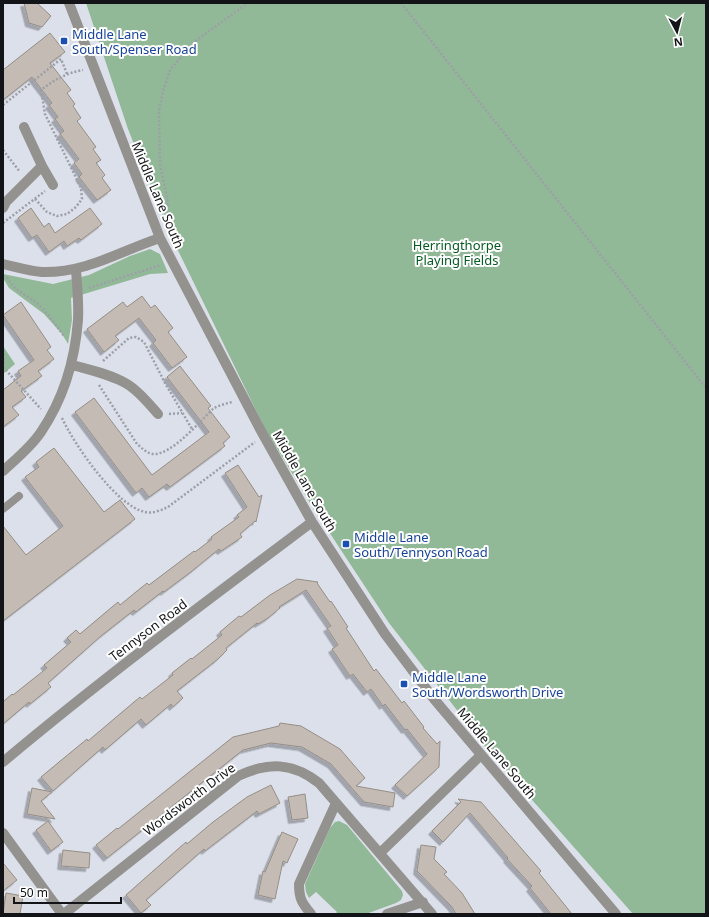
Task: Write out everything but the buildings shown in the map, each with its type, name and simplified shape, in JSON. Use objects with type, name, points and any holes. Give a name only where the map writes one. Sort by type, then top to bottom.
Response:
[{"type":"street","name":"Middle Lane South","points":[[69,3],[160,238],[263,435],[312,522],[385,634],[434,699],[616,914]]},
{"type":"street","points":[[24,127],[42,166],[53,185]]},
{"type":"street","points":[[3,208],[6,202],[42,166]]},
{"type":"street","points":[[4,264],[41,272],[76,269],[106,260],[160,238]]},
{"type":"street","points":[[3,471],[22,454],[41,432],[57,406],[72,365],[78,319],[76,269]]},
{"type":"street","points":[[72,365],[118,379],[128,385],[158,414]]},
{"type":"street","name":"Tennyson Road","points":[[3,762],[138,653],[312,522]]},
{"type":"street","points":[[380,853],[481,755]]},
{"type":"street","name":"Wordsworth Drive","points":[[63,914],[238,776],[252,769],[267,766],[282,766],[301,771],[308,774],[319,783],[432,914]]},
{"type":"street","points":[[311,914],[301,901],[299,884],[336,803]]},
{"type":"street","points":[[3,833],[63,914]]},
{"type":"street","points":[[387,914],[423,902]]},
{"type":"lane","points":[[3,509],[19,496]]},
{"type":"path","points":[[160,238],[168,202],[160,165],[158,138],[159,111],[163,91],[170,70],[194,42],[248,3]]},
{"type":"path","points":[[401,3],[706,388]]},
{"type":"path","points":[[3,106],[61,59],[67,74]]},
{"type":"path","points":[[35,199],[47,212],[57,216],[67,214],[76,207],[82,199],[81,188],[45,114],[41,90],[54,80],[67,74],[93,68]]},
{"type":"path","points":[[3,150],[27,182]]},
{"type":"path","points":[[3,223],[53,185]]},
{"type":"path","points":[[77,292],[172,261]]},
{"type":"path","points":[[4,264],[7,278],[12,285],[37,304],[54,321],[74,352]]},
{"type":"path","points":[[95,372],[101,363],[129,338],[136,337],[144,342],[165,383],[192,429]]},
{"type":"path","points":[[3,350],[3,367],[49,418]]},
{"type":"path","points":[[57,406],[70,435],[114,492],[127,504],[146,513],[156,512],[168,507],[263,435]]},
{"type":"green space","name":"Herringthorpe Playing Fields","points":[[86,3],[706,3],[706,914],[633,914],[486,748],[389,623],[310,503],[264,427],[170,234],[128,129]]},
{"type":"green space","points":[[150,249],[160,254],[168,273],[150,274],[71,298],[72,320],[68,344],[62,334],[44,314],[9,288],[3,278],[3,274],[53,284],[89,275],[130,256]]},
{"type":"green space","points":[[3,346],[15,364],[3,374]]},
{"type":"green space","points":[[339,821],[347,825],[402,891],[403,895],[401,900],[366,914],[335,914],[337,912],[316,892],[309,898],[306,892],[305,884],[330,828],[335,822]]},
{"type":"place","name":"Middle Lane South/Spenser Road","points":[[64,41]]},
{"type":"place","name":"Middle Lane South/Tennyson Road","points":[[346,544]]},
{"type":"place","name":"Middle Lane South/Wordsworth Drive","points":[[404,684]]}]
